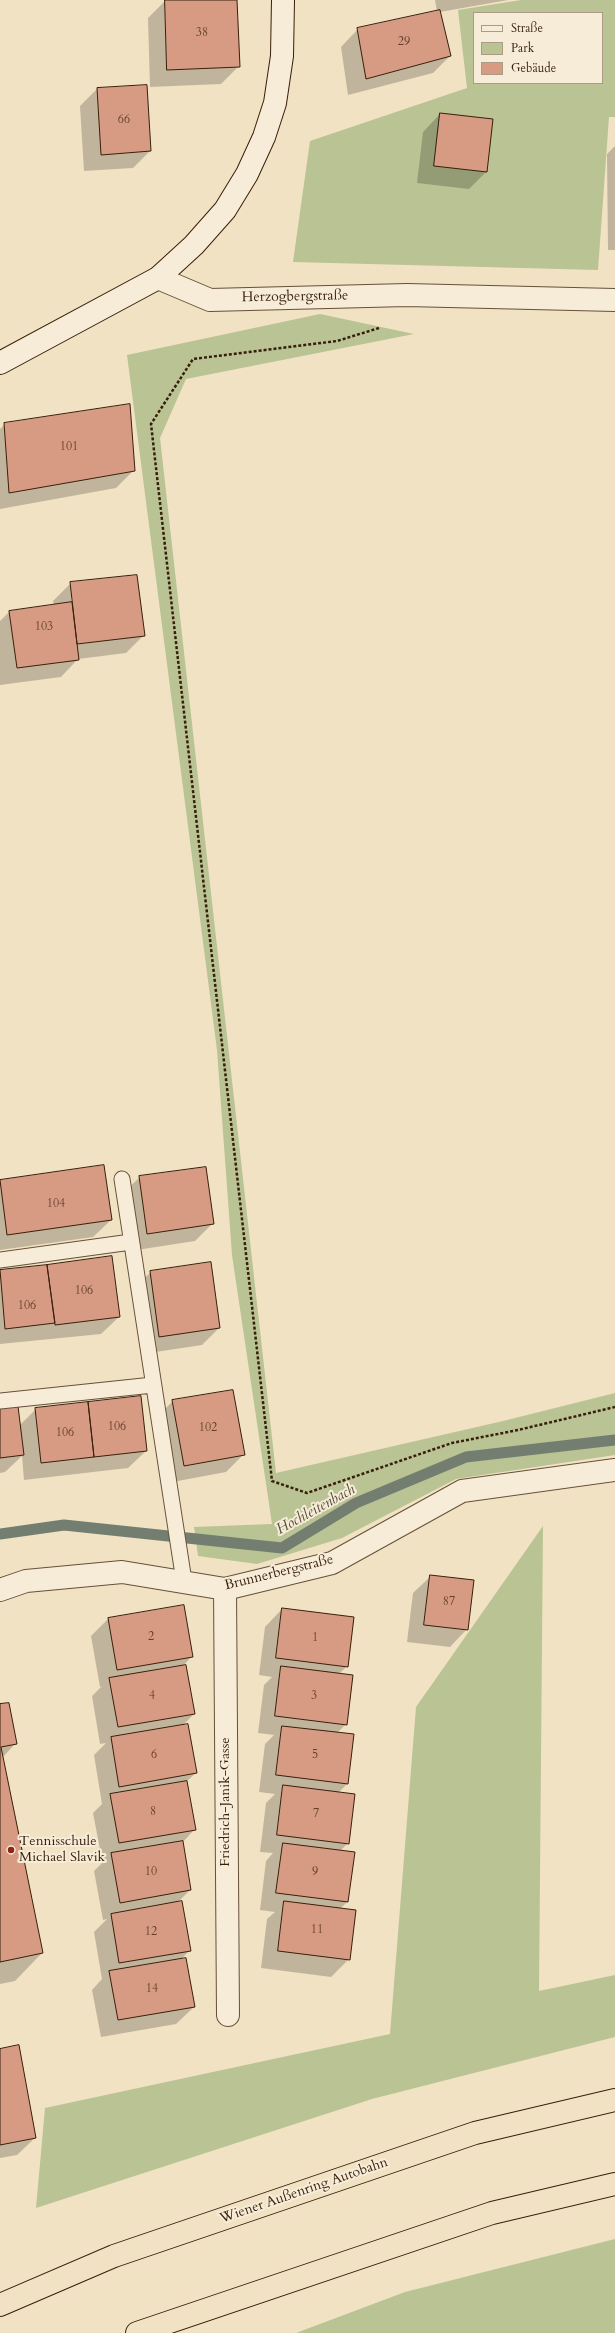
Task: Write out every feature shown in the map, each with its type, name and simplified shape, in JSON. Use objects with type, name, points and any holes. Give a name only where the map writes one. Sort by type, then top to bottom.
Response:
[{"type":"highway","name":"Wiener Außenring Autobahn","points":[[0,2305],[114,2256],[475,2133],[615,2100]]},
{"type":"highway","points":[[137,2333],[492,2213],[615,2184]]},
{"type":"street","points":[[0,362],[158,278],[194,245],[225,210],[247,174],[264,137],[275,103],[282,56],[282,0]]},
{"type":"street","name":"Herzogbergstraße","points":[[158,278],[210,300],[408,294],[615,300]]},
{"type":"street","name":"Brunnerbergstraße","points":[[0,1590],[26,1581],[122,1572],[184,1581],[225,1590],[332,1563],[462,1491],[615,1470]]},
{"type":"street","name":"Friedrich-Janik-Gasse","points":[[225,1590],[228,2015]]},
{"type":"lane","points":[[122,1179],[184,1581]]},
{"type":"lane","points":[[0,1260],[131,1242]]},
{"type":"lane","points":[[0,1401],[153,1385]]},
{"type":"path","points":[[408,294],[397,323],[337,341],[193,359],[151,424],[272,1481],[307,1493],[452,1443],[518,1430],[615,1407]]},
{"type":"green space","points":[[521,0],[615,0],[615,117],[609,117],[598,270],[293,262],[310,141],[467,88],[458,10]]},
{"type":"green space","points":[[320,314],[414,334],[186,379],[160,438],[276,1473],[503,1421],[615,1393],[615,1455],[456,1479],[342,1538],[257,1564],[198,1556],[194,1527],[272,1524],[232,1255],[217,1050],[127,355]]},
{"type":"green space","points":[[543,1526],[539,1991],[615,1975],[615,2037],[372,2099],[36,2208],[45,2108],[390,2034],[416,1707]]},
{"type":"green space","points":[[615,2239],[615,2333],[296,2333],[405,2292]]},
{"type":"building","points":[[165,0],[237,0],[240,67],[167,70]]},
{"type":"building","points":[[440,10],[451,56],[366,79],[357,28]]},
{"type":"building","points":[[147,85],[151,151],[101,155],[97,88]]},
{"type":"building","points":[[440,113],[493,119],[487,172],[434,166]]},
{"type":"building","points":[[130,404],[135,471],[9,493],[4,423]]},
{"type":"building","points":[[137,575],[145,636],[77,644],[70,582]]},
{"type":"building","points":[[72,602],[79,660],[17,668],[9,611]]},
{"type":"building","points":[[104,1165],[112,1220],[7,1235],[0,1180]]},
{"type":"building","points":[[206,1167],[214,1224],[147,1234],[139,1176]]},
{"type":"building","points":[[112,1256],[120,1317],[55,1325],[47,1265]]},
{"type":"building","points":[[211,1262],[220,1328],[159,1337],[150,1271]]},
{"type":"building","points":[[47,1265],[55,1323],[5,1329],[0,1270]]},
{"type":"building","points":[[233,1390],[245,1455],[184,1466],[172,1400]]},
{"type":"building","points":[[141,1396],[147,1451],[94,1457],[88,1402]]},
{"type":"building","points":[[88,1402],[94,1457],[41,1463],[35,1408]]},
{"type":"building","points":[[18,1406],[24,1455],[0,1458],[0,1408]]},
{"type":"building","points":[[430,1575],[474,1580],[468,1630],[424,1625]]},
{"type":"building","points":[[184,1605],[193,1657],[117,1670],[108,1618]]},
{"type":"building","points":[[282,1608],[354,1617],[348,1667],[276,1658]]},
{"type":"building","points":[[186,1665],[195,1714],[118,1727],[109,1678]]},
{"type":"building","points":[[281,1666],[353,1675],[347,1725],[275,1716]]},
{"type":"building","name":"Tennisschule Michael Slavik","points":[[9,1703],[17,1744],[1,1747],[43,1953],[0,1962],[0,1704]]},
{"type":"building","points":[[188,1724],[197,1773],[119,1787],[111,1737]]},
{"type":"building","points":[[282,1726],[354,1734],[348,1784],[276,1775]]},
{"type":"building","points":[[187,1781],[196,1830],[119,1843],[110,1794]]},
{"type":"building","points":[[283,1785],[355,1794],[349,1844],[277,1835]]},
{"type":"building","points":[[183,1841],[191,1890],[120,1903],[111,1853]]},
{"type":"building","points":[[283,1843],[355,1852],[348,1902],[276,1893]]},
{"type":"building","points":[[182,1901],[191,1951],[119,1963],[111,1914]]},
{"type":"building","points":[[284,1901],[356,1910],[350,1960],[278,1951]]},
{"type":"building","points":[[186,1958],[195,2007],[118,2020],[109,1971]]},
{"type":"building","points":[[19,2045],[36,2138],[0,2145],[0,2049]]},
{"type":"waterway","name":"Hochleitenbach","points":[[0,1534],[64,1525],[282,1548],[356,1503],[466,1457],[615,1440]]},
{"type":"place","name":"Tennisschule Michael Slavik","points":[[11,1850]]}]
